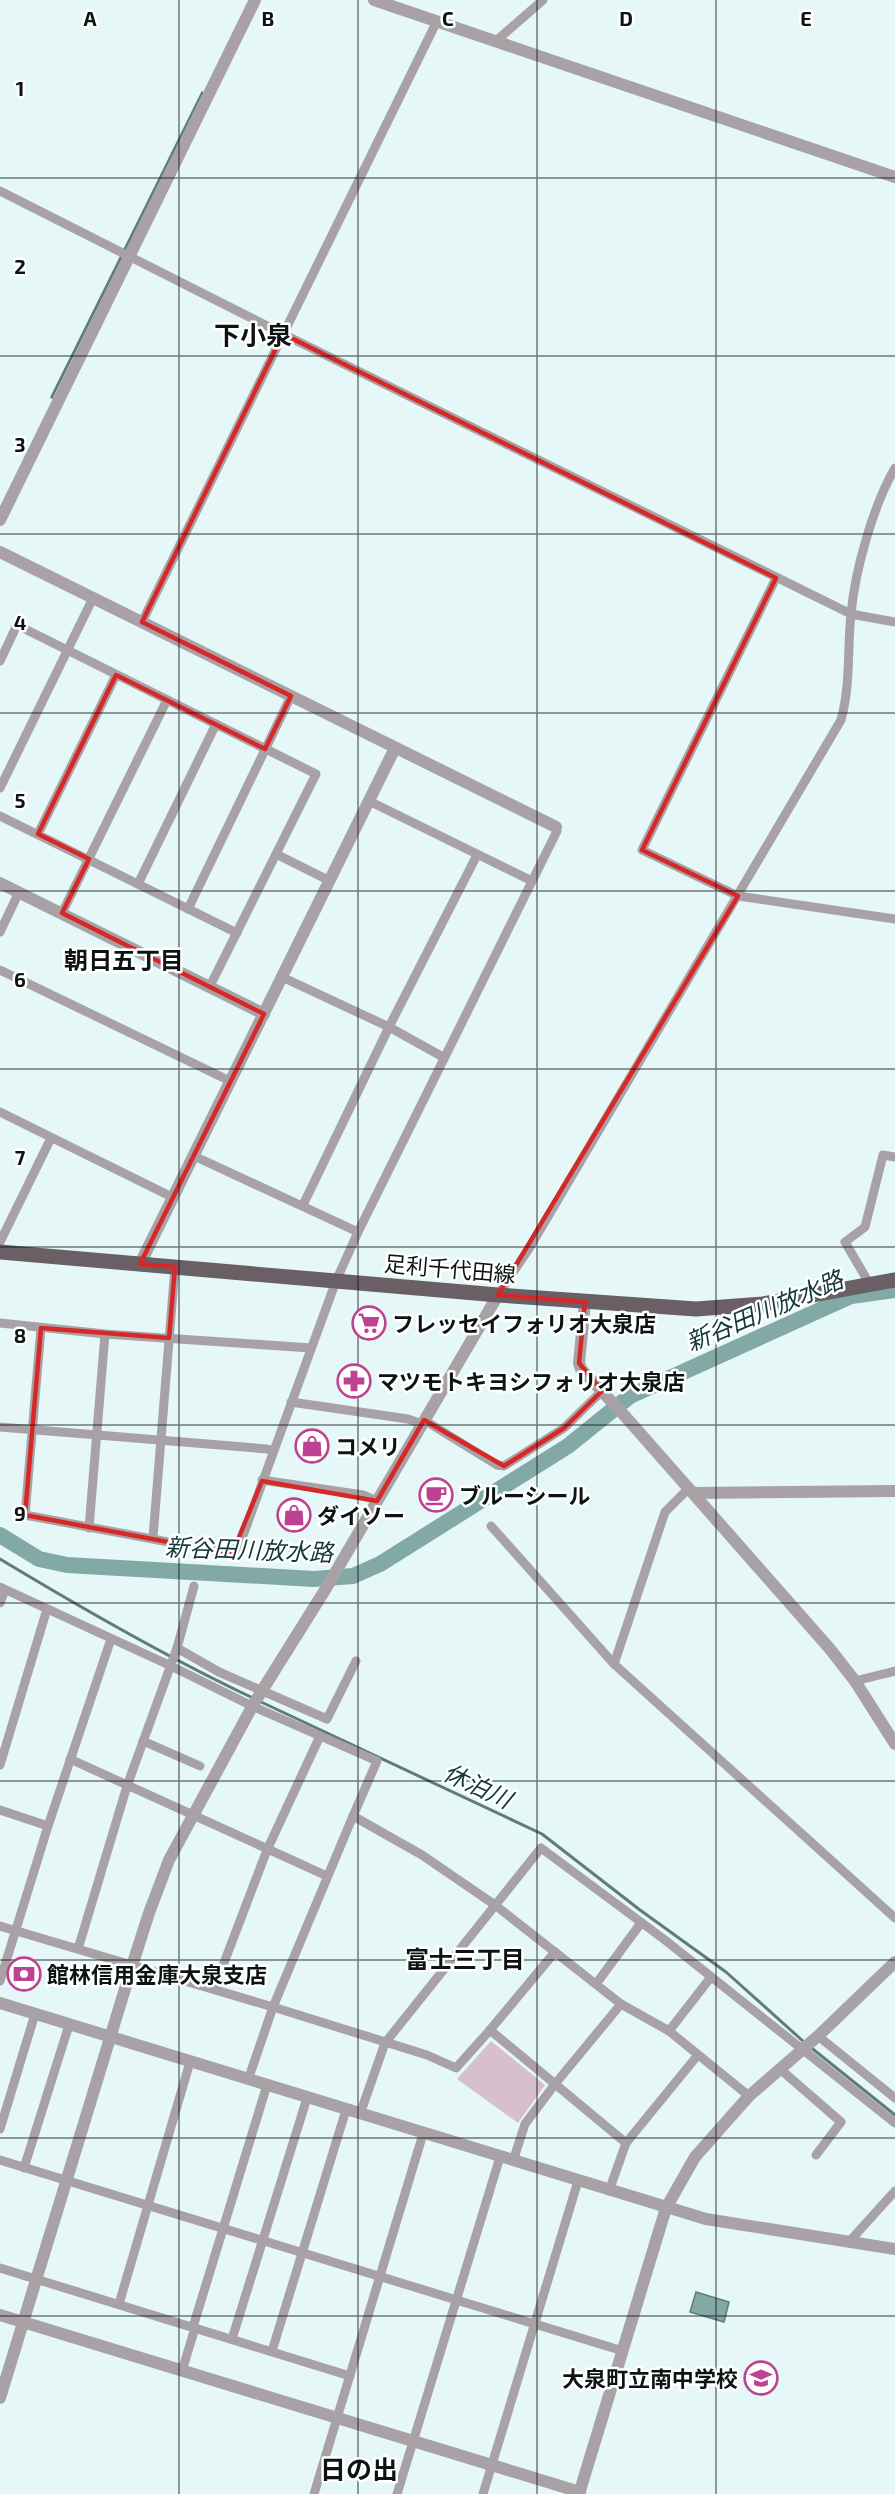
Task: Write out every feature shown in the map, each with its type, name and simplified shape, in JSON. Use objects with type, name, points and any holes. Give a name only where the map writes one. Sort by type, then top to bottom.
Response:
[{"type":"main road","name":"足利千代田線","points":[[0,1252],[498,1295],[696,1309],[763,1304],[895,1280]]},
{"type":"street","points":[[0,520],[255,0]]},
{"type":"street","points":[[374,0],[895,177]]},
{"type":"street","points":[[496,41],[543,0]]},
{"type":"street","points":[[142,622],[437,21]]},
{"type":"street","points":[[0,191],[283,334],[850,614],[895,622]]},
{"type":"street","points":[[0,2398],[2,2385],[24,2322],[132,1966],[169,1860],[257,1699],[325,1590],[498,1295],[530,1247],[841,720],[848,695],[850,614],[868,536],[886,484],[895,468]]},
{"type":"street","points":[[0,552],[556,827],[557,831],[443,1057],[336,1281],[237,1552],[232,1554],[25,1515],[41,1328]]},
{"type":"street","points":[[776,578],[642,850],[738,896],[895,919]]},
{"type":"street","points":[[0,788],[93,598]]},
{"type":"street","points":[[0,661],[17,625],[316,774],[210,986]]},
{"type":"street","points":[[38,834],[116,675]]},
{"type":"street","points":[[188,909],[291,696]]},
{"type":"street","points":[[62,913],[167,700]]},
{"type":"street","points":[[138,884],[216,724]]},
{"type":"street","points":[[140,1264],[395,748]]},
{"type":"street","points":[[369,801],[532,881]]},
{"type":"street","points":[[0,816],[237,933]]},
{"type":"street","points":[[276,854],[330,881]]},
{"type":"street","points":[[303,1205],[389,1027],[477,855]]},
{"type":"street","points":[[0,883],[264,1014]]},
{"type":"street","points":[[0,932],[19,892]]},
{"type":"street","points":[[0,970],[230,1081]]},
{"type":"street","points":[[282,977],[389,1027],[443,1057]]},
{"type":"street","points":[[0,1113],[174,1198]]},
{"type":"street","points":[[0,1242],[51,1138]]},
{"type":"street","points":[[869,1283],[845,1242],[865,1227],[882,1155],[895,1157]]},
{"type":"street","points":[[194,1156],[358,1232]]},
{"type":"street","points":[[153,1537],[175,1267]]},
{"type":"street","points":[[585,1302],[579,1363],[581,1369],[822,1640],[855,1681],[895,1744]]},
{"type":"street","points":[[0,1323],[105,1334],[311,1348]]},
{"type":"street","points":[[88,1528],[105,1334]]},
{"type":"street","points":[[291,1402],[423,1422],[497,1465],[504,1466],[564,1428],[602,1391]]},
{"type":"street","points":[[0,1427],[273,1451]]},
{"type":"street","points":[[262,1480],[363,1495],[377,1501]]},
{"type":"street","points":[[614,1664],[665,1512],[691,1491],[895,1491]]},
{"type":"street","points":[[490,1526],[614,1664],[895,1918]]},
{"type":"street","points":[[78,1949],[127,1786],[177,1648],[194,1586]]},
{"type":"street","points":[[0,1603],[2,1588],[169,1665],[257,1699],[327,1719],[356,1661]]},
{"type":"street","points":[[0,1765],[47,1609]]},
{"type":"street","points":[[0,1981],[48,1826],[111,1639]]},
{"type":"street","points":[[177,1648],[320,1736],[377,1761],[273,2007],[248,2080]]},
{"type":"street","points":[[855,1681],[895,1671]]},
{"type":"street","points":[[214,1989],[267,1850],[320,1736]]},
{"type":"street","points":[[143,1741],[200,1766]]},
{"type":"street","points":[[70,1759],[193,1817],[327,1876]]},
{"type":"street","points":[[0,1810],[48,1826]]},
{"type":"street","points":[[352,1816],[422,1855],[495,1905],[621,2004],[669,2031],[697,2056],[750,2096]]},
{"type":"street","points":[[360,2114],[385,2043],[541,1848],[711,1977],[895,2098]]},
{"type":"street","points":[[596,1984],[641,1923]]},
{"type":"street","points":[[0,1926],[273,2007],[427,2055],[456,2068],[555,1952]]},
{"type":"street","points":[[0,2314],[582,2493],[666,2208],[695,2157],[750,2096],[895,1962]]},
{"type":"street","points":[[669,2031],[711,1977]]},
{"type":"street","points":[[0,2003],[706,2219],[895,2249]]},
{"type":"street","points":[[513,2161],[525,2124],[621,2004]]},
{"type":"street","points":[[0,2129],[35,2014]]},
{"type":"street","points":[[24,2168],[69,2025]]},
{"type":"street","points":[[490,2030],[626,2143]]},
{"type":"street","points":[[811,2042],[895,2123]]},
{"type":"street","points":[[609,2191],[626,2143],[697,2056]]},
{"type":"street","points":[[119,2304],[190,2062]]},
{"type":"street","points":[[780,2069],[841,2122],[816,2155]]},
{"type":"street","points":[[182,2370],[267,2085]]},
{"type":"street","points":[[232,2339],[307,2098]]},
{"type":"street","points":[[272,2351],[346,2110]]},
{"type":"street","points":[[314,2494],[423,2134]]},
{"type":"street","points":[[397,2494],[500,2157]]},
{"type":"street","points":[[0,2160],[623,2351]]},
{"type":"street","points":[[483,2494],[578,2181]]},
{"type":"street","points":[[849,2242],[895,2191]]},
{"type":"street","points":[[0,2268],[350,2376]]},
{"type":"highlighted area","points":[[283,334],[776,578],[642,850],[738,896],[498,1295],[585,1302],[579,1363],[602,1391],[564,1428],[504,1466],[424,1420],[377,1501],[262,1481],[232,1554],[25,1515],[41,1328],[169,1338],[175,1267],[140,1264],[264,1014],[62,913],[89,859],[38,834],[116,675],[265,749],[291,696],[142,622]]},
{"type":"shaded area","points":[[491,2041],[545,2085],[518,2123],[457,2079]]},
{"type":"water","points":[[203,93],[52,398],[51,397]]},
{"type":"water","points":[[696,2292],[729,2302],[724,2322],[690,2312]]},
{"type":"waterway","name":"新谷田川放水路","points":[[0,1535],[39,1559],[67,1565],[314,1579],[353,1576],[380,1564],[568,1446],[630,1396],[851,1296],[895,1290]]},
{"type":"waterway","name":"休泊川","points":[[0,1559],[125,1632],[253,1698]]},
{"type":"waterway","name":"休泊川","points":[[259,1701],[542,1834],[640,1910],[726,1972],[804,2042]]},
{"type":"waterway","name":"休泊川","points":[[809,2046],[895,2115]]},
{"type":"place","name":"フレッセイフォリオ大泉店","points":[[369,1323]]},
{"type":"place","name":"マツモトキヨシフォリオ大泉店","points":[[354,1381]]},
{"type":"place","name":"コメリ","points":[[312,1446]]},
{"type":"place","name":"ブルーシール","points":[[436,1495]]},
{"type":"place","name":"ダイソー","points":[[294,1515]]},
{"type":"place","name":"館林信用金庫大泉支店","points":[[24,1974]]},
{"type":"place","name":"大泉町立南中学校","points":[[761,2378]]},
{"type":"district","name":"下小泉","points":[[253,334]]},
{"type":"district","name":"朝日五丁目","points":[[124,959]]},
{"type":"district","name":"富士三丁目","points":[[465,1958]]},
{"type":"district","name":"日の出","points":[[359,2468]]}]
